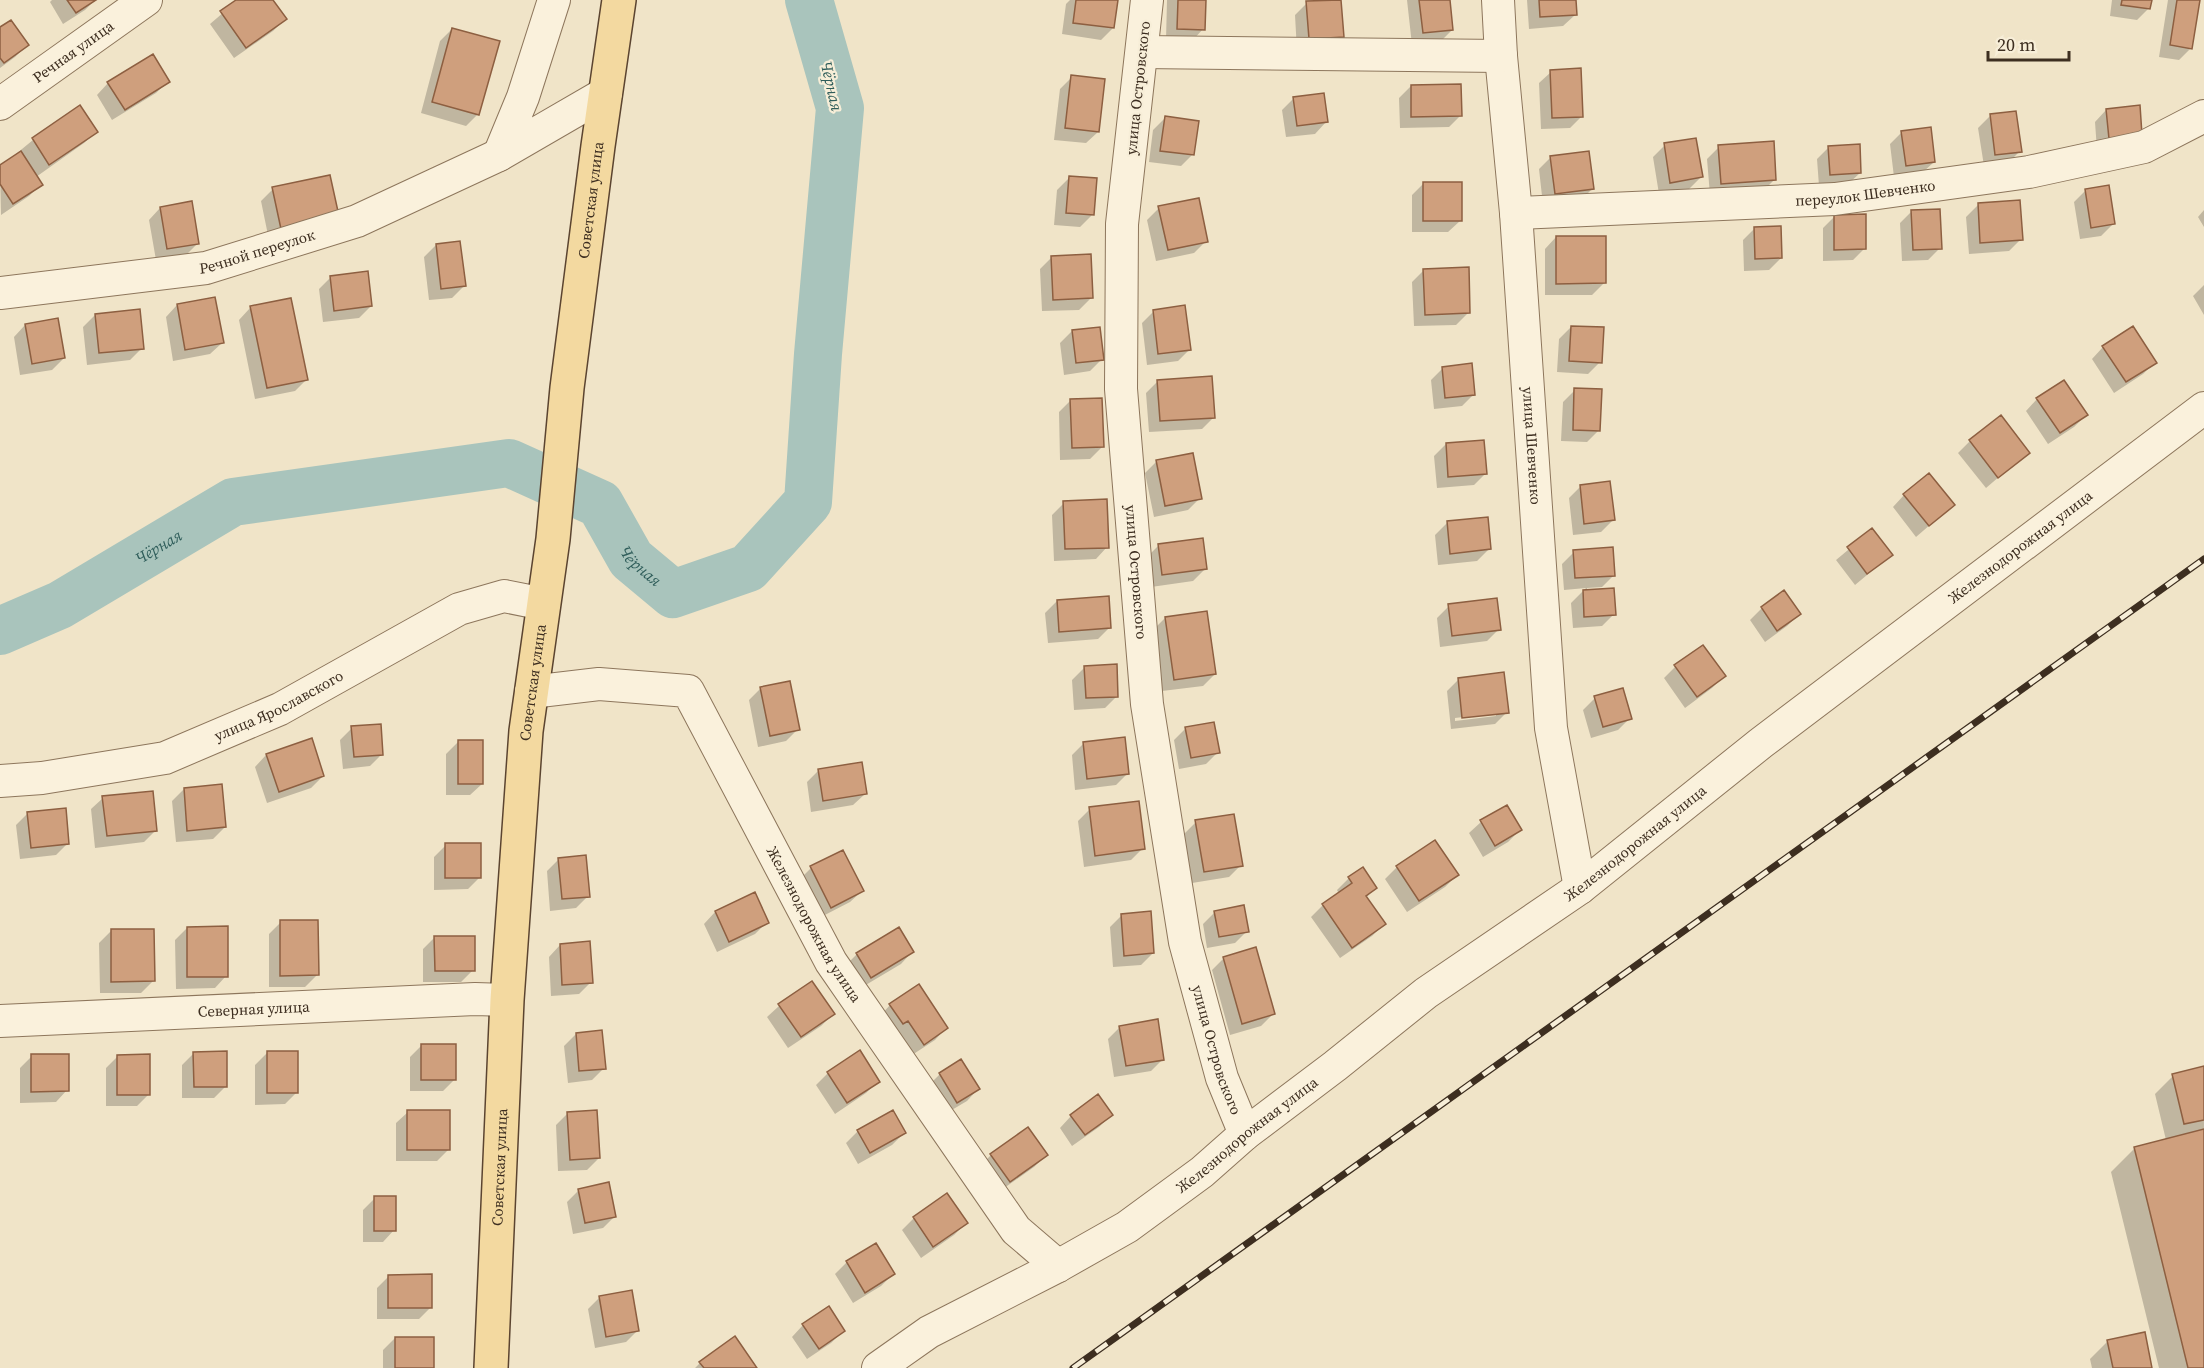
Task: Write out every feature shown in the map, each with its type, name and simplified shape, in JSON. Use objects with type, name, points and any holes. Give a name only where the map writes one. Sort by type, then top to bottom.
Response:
[{"type":"main road","name":"Советская улица","points":[[491,1368],[507,1000],[526,731],[553,539],[567,388],[619,0]]},
{"type":"street","points":[[499,155],[523,97],[554,0]]},
{"type":"street","name":"улица Островского","points":[[1148,0],[1122,224],[1121,389],[1147,704],[1185,942],[1222,1078],[1245,1134]]},
{"type":"street","name":"улица Шевченко","points":[[1498,0],[1516,213],[1551,728],[1580,888]]},
{"type":"street","name":"Речная улица","points":[[0,104],[139,2]]},
{"type":"street","points":[[1142,52],[1501,56]]},
{"type":"street","name":"Речной переулок","points":[[0,293],[206,268],[357,220],[499,155],[606,93]]},
{"type":"street","name":"переулок Шевченко","points":[[1516,213],[1835,200],[1984,179],[2029,172],[2144,147],[2204,116]]},
{"type":"street","name":"Железнодорожная улица","points":[[878,1368],[929,1332],[1058,1266],[1127,1227],[1202,1172],[1245,1134],[1426,993],[1580,888],[1761,743],[2204,408]]},
{"type":"street","name":"улица Ярославского","points":[[0,781],[42,778],[165,758],[280,708],[459,609],[504,596],[543,604]]},
{"type":"street","name":"Железнодорожная улица","points":[[531,692],[599,684],[688,691],[831,962],[1016,1230],[1058,1266]]},
{"type":"street","name":"Северная улица","points":[[0,1021],[463,1000],[507,1000]]},
{"type":"building","points":[[67,0],[96,0],[76,13]]},
{"type":"building","points":[[236,0],[273,0],[287,19],[246,48],[220,11]]},
{"type":"building","points":[[1076,0],[1118,0],[1114,28],[1073,23]]},
{"type":"building","points":[[1178,0],[1206,0],[1205,30],[1177,29]]},
{"type":"building","points":[[1341,0],[1344,37],[1309,39],[1306,1]]},
{"type":"building","points":[[1419,0],[1450,0],[1453,30],[1423,33]]},
{"type":"building","points":[[1539,0],[1576,0],[1577,15],[1540,17]]},
{"type":"building","points":[[2122,0],[2152,0],[2150,9],[2121,5]]},
{"type":"building","points":[[2177,0],[2200,0],[2192,49],[2170,45]]},
{"type":"building","points":[[11,20],[29,45],[4,63],[0,58],[0,27]]},
{"type":"building","points":[[452,28],[500,41],[479,115],[432,102]]},
{"type":"building","points":[[153,54],[170,82],[125,110],[107,82]]},
{"type":"building","points":[[1581,68],[1583,117],[1552,118],[1550,70]]},
{"type":"building","points":[[1071,75],[1105,79],[1099,132],[1065,128]]},
{"type":"building","points":[[1461,84],[1462,116],[1411,117],[1411,85]]},
{"type":"building","points":[[1324,93],[1328,122],[1297,126],[1293,97]]},
{"type":"building","points":[[80,105],[98,132],[49,165],[32,138]]},
{"type":"building","points":[[2140,105],[2142,135],[2109,139],[2106,109]]},
{"type":"building","points":[[2016,111],[2022,152],[1995,155],[1990,114]]},
{"type":"building","points":[[1165,116],[1199,121],[1194,155],[1160,151]]},
{"type":"building","points":[[1931,127],[1935,162],[1906,166],[1901,131]]},
{"type":"building","points":[[1696,138],[1703,177],[1670,183],[1664,143]]},
{"type":"building","points":[[1774,141],[1776,180],[1721,184],[1718,145]]},
{"type":"building","points":[[1860,144],[1861,173],[1830,175],[1828,146]]},
{"type":"building","points":[[21,151],[43,185],[13,204],[0,184],[0,165]]},
{"type":"building","points":[[1589,151],[1594,189],[1555,194],[1550,156]]},
{"type":"building","points":[[330,175],[339,216],[281,229],[272,187]]},
{"type":"building","points":[[1069,176],[1097,178],[1094,215],[1066,213]]},
{"type":"building","points":[[1423,182],[1462,182],[1462,221],[1423,221]]},
{"type":"building","points":[[2109,185],[2115,224],[2091,228],[2085,189]]},
{"type":"building","points":[[1199,198],[1208,242],[1168,250],[1158,206]]},
{"type":"building","points":[[2020,200],[2023,240],[1980,243],[1978,203]]},
{"type":"building","points":[[192,201],[199,244],[167,249],[160,207]]},
{"type":"building","points":[[1940,209],[1942,249],[1913,250],[1911,210]]},
{"type":"building","points":[[1866,214],[1866,249],[1834,250],[1834,215]]},
{"type":"building","points":[[1781,226],[1782,258],[1755,259],[1754,227]]},
{"type":"building","points":[[1556,236],[1606,236],[1606,283],[1556,284]]},
{"type":"building","points":[[460,241],[466,286],[441,289],[436,244]]},
{"type":"building","points":[[1091,254],[1093,298],[1053,300],[1051,256]]},
{"type":"building","points":[[1469,267],[1470,313],[1425,315],[1423,269]]},
{"type":"building","points":[[368,271],[372,306],[334,311],[330,276]]},
{"type":"building","points":[[215,297],[224,343],[185,350],[177,304]]},
{"type":"building","points":[[291,298],[308,380],[267,388],[250,306]]},
{"type":"building","points":[[1185,305],[1191,350],[1158,354],[1153,310]]},
{"type":"building","points":[[140,309],[144,349],[99,353],[95,314]]},
{"type":"building","points":[[58,318],[65,358],[32,364],[25,324]]},
{"type":"building","points":[[1571,326],[1604,327],[1602,363],[1569,361]]},
{"type":"building","points":[[2133,326],[2157,363],[2126,382],[2102,346]]},
{"type":"building","points":[[1100,327],[1104,360],[1076,363],[1072,330]]},
{"type":"building","points":[[1472,363],[1475,395],[1445,398],[1442,367]]},
{"type":"building","points":[[1212,376],[1215,418],[1160,421],[1157,380]]},
{"type":"building","points":[[2064,380],[2088,415],[2060,433],[2036,398]]},
{"type":"building","points":[[1574,388],[1602,389],[1600,431],[1573,430]]},
{"type":"building","points":[[1102,398],[1104,447],[1072,448],[1070,399]]},
{"type":"building","points":[[2001,415],[2030,453],[1998,478],[1969,440]]},
{"type":"building","points":[[1484,440],[1487,474],[1448,477],[1446,443]]},
{"type":"building","points":[[1193,453],[1202,499],[1165,506],[1156,460]]},
{"type":"building","points":[[1929,473],[1955,505],[1929,526],[1903,494]]},
{"type":"building","points":[[1610,481],[1615,520],[1584,524],[1580,485]]},
{"type":"building","points":[[1107,499],[1109,548],[1065,549],[1063,501]]},
{"type":"building","points":[[1488,517],[1491,549],[1450,554],[1447,521]]},
{"type":"building","points":[[1872,528],[1893,555],[1867,574],[1847,547]]},
{"type":"building","points":[[1203,538],[1207,569],[1162,575],[1158,544]]},
{"type":"building","points":[[1613,547],[1615,576],[1575,578],[1573,550]]},
{"type":"building","points":[[1614,588],[1616,615],[1584,617],[1583,590]]},
{"type":"building","points":[[1784,590],[1801,614],[1777,631],[1761,607]]},
{"type":"building","points":[[1109,596],[1111,628],[1059,632],[1057,600]]},
{"type":"building","points":[[1497,598],[1501,630],[1452,636],[1448,604]]},
{"type":"building","points":[[1207,611],[1216,674],[1174,680],[1165,617]]},
{"type":"building","points":[[1703,645],[1726,676],[1697,697],[1674,665]]},
{"type":"building","points":[[1117,664],[1118,697],[1086,698],[1084,666]]},
{"type":"building","points":[[1504,672],[1509,713],[1462,718],[1458,678]]},
{"type":"building","points":[[790,681],[800,730],[770,736],[760,687]]},
{"type":"building","points":[[1623,688],[1632,719],[1603,727],[1594,696]]},
{"type":"building","points":[[1214,722],[1220,753],[1191,758],[1185,727]]},
{"type":"building","points":[[381,724],[383,755],[354,757],[351,726]]},
{"type":"building","points":[[1125,737],[1129,774],[1087,779],[1083,742]]},
{"type":"building","points":[[312,738],[324,776],[279,792],[266,754]]},
{"type":"building","points":[[458,740],[483,740],[483,784],[458,784]]},
{"type":"building","points":[[862,762],[867,794],[823,801],[818,769]]},
{"type":"building","points":[[222,784],[226,827],[187,831],[184,788]]},
{"type":"building","points":[[153,791],[157,831],[107,836],[102,796]]},
{"type":"building","points":[[1139,801],[1145,849],[1095,856],[1089,807]]},
{"type":"building","points":[[1507,805],[1522,830],[1495,846],[1480,820]]},
{"type":"building","points":[[66,808],[69,844],[31,848],[27,812]]},
{"type":"building","points":[[1234,814],[1243,866],[1204,872],[1195,820]]},
{"type":"building","points":[[1435,840],[1459,875],[1419,901],[1396,866]]},
{"type":"building","points":[[445,843],[481,843],[481,878],[445,878]]},
{"type":"building","points":[[843,850],[864,891],[831,908],[810,866]]},
{"type":"building","points":[[586,855],[590,897],[562,899],[558,858]]},
{"type":"building","points":[[1363,867],[1377,888],[1366,896],[1386,924],[1352,948],[1322,904],[1352,883],[1348,877]]},
{"type":"building","points":[[755,892],[769,923],[729,942],[715,911]]},
{"type":"building","points":[[1244,905],[1249,932],[1219,937],[1214,911]]},
{"type":"building","points":[[1151,911],[1154,953],[1124,956],[1121,914]]},
{"type":"building","points":[[280,920],[318,920],[319,975],[280,976]]},
{"type":"building","points":[[228,926],[228,977],[187,977],[187,927]]},
{"type":"building","points":[[899,927],[914,952],[871,978],[856,953]]},
{"type":"building","points":[[111,929],[154,929],[155,981],[111,982]]},
{"type":"building","points":[[434,936],[475,936],[475,971],[435,971]]},
{"type":"building","points":[[590,941],[593,983],[562,985],[560,944]]},
{"type":"building","points":[[1256,947],[1275,1014],[1242,1024],[1223,957]]},
{"type":"building","points":[[812,981],[835,1014],[801,1037],[778,1004]]},
{"type":"building","points":[[919,984],[948,1028],[924,1045],[908,1021],[903,1024],[889,1004]]},
{"type":"building","points":[[1158,1019],[1164,1060],[1126,1066],[1119,1026]]},
{"type":"building","points":[[602,1030],[606,1069],[579,1071],[576,1033]]},
{"type":"building","points":[[421,1044],[456,1044],[456,1080],[421,1080]]},
{"type":"building","points":[[860,1050],[880,1082],[847,1103],[827,1072]]},
{"type":"building","points":[[227,1051],[227,1087],[194,1087],[193,1052]]},
{"type":"building","points":[[267,1051],[298,1051],[298,1093],[267,1093]]},
{"type":"building","points":[[31,1054],[69,1054],[69,1091],[31,1092]]},
{"type":"building","points":[[150,1054],[150,1095],[117,1095],[117,1055]]},
{"type":"building","points":[[961,1059],[980,1089],[957,1103],[939,1073]]},
{"type":"building","points":[[2204,1066],[2204,1120],[2184,1124],[2172,1074]]},
{"type":"building","points":[[1098,1094],[1113,1115],[1085,1135],[1070,1115]]},
{"type":"building","points":[[407,1110],[450,1110],[450,1150],[407,1150]]},
{"type":"building","points":[[597,1110],[600,1158],[570,1160],[567,1112]]},
{"type":"building","points":[[893,1110],[906,1133],[870,1153],[857,1130]]},
{"type":"building","points":[[1028,1127],[1048,1155],[1010,1182],[990,1154]]},
{"type":"building","points":[[2204,1129],[2204,1368],[2188,1368],[2134,1147]]},
{"type":"building","points":[[609,1182],[616,1217],[585,1223],[578,1189]]},
{"type":"building","points":[[947,1193],[968,1223],[933,1247],[913,1217]]},
{"type":"building","points":[[374,1196],[396,1196],[396,1231],[374,1231]]},
{"type":"building","points":[[876,1243],[895,1274],[865,1293],[846,1261]]},
{"type":"building","points":[[432,1274],[432,1308],[388,1308],[388,1275]]},
{"type":"building","points":[[632,1290],[639,1331],[606,1337],[599,1296]]},
{"type":"building","points":[[829,1306],[845,1331],[819,1349],[802,1324]]},
{"type":"building","points":[[2145,1332],[2152,1368],[2113,1368],[2107,1340]]},
{"type":"building","points":[[735,1336],[757,1368],[704,1368],[699,1362]]},
{"type":"building","points":[[395,1337],[434,1337],[434,1368],[395,1368]]},
{"type":"waterway","name":"Чёрная","points":[[0,631],[60,605],[233,502],[509,463],[600,504],[631,559],[673,594],[748,568],[808,502],[818,354],[840,108],[809,0]]},
{"type":"railway","points":[[1073,1368],[2204,559]]}]
